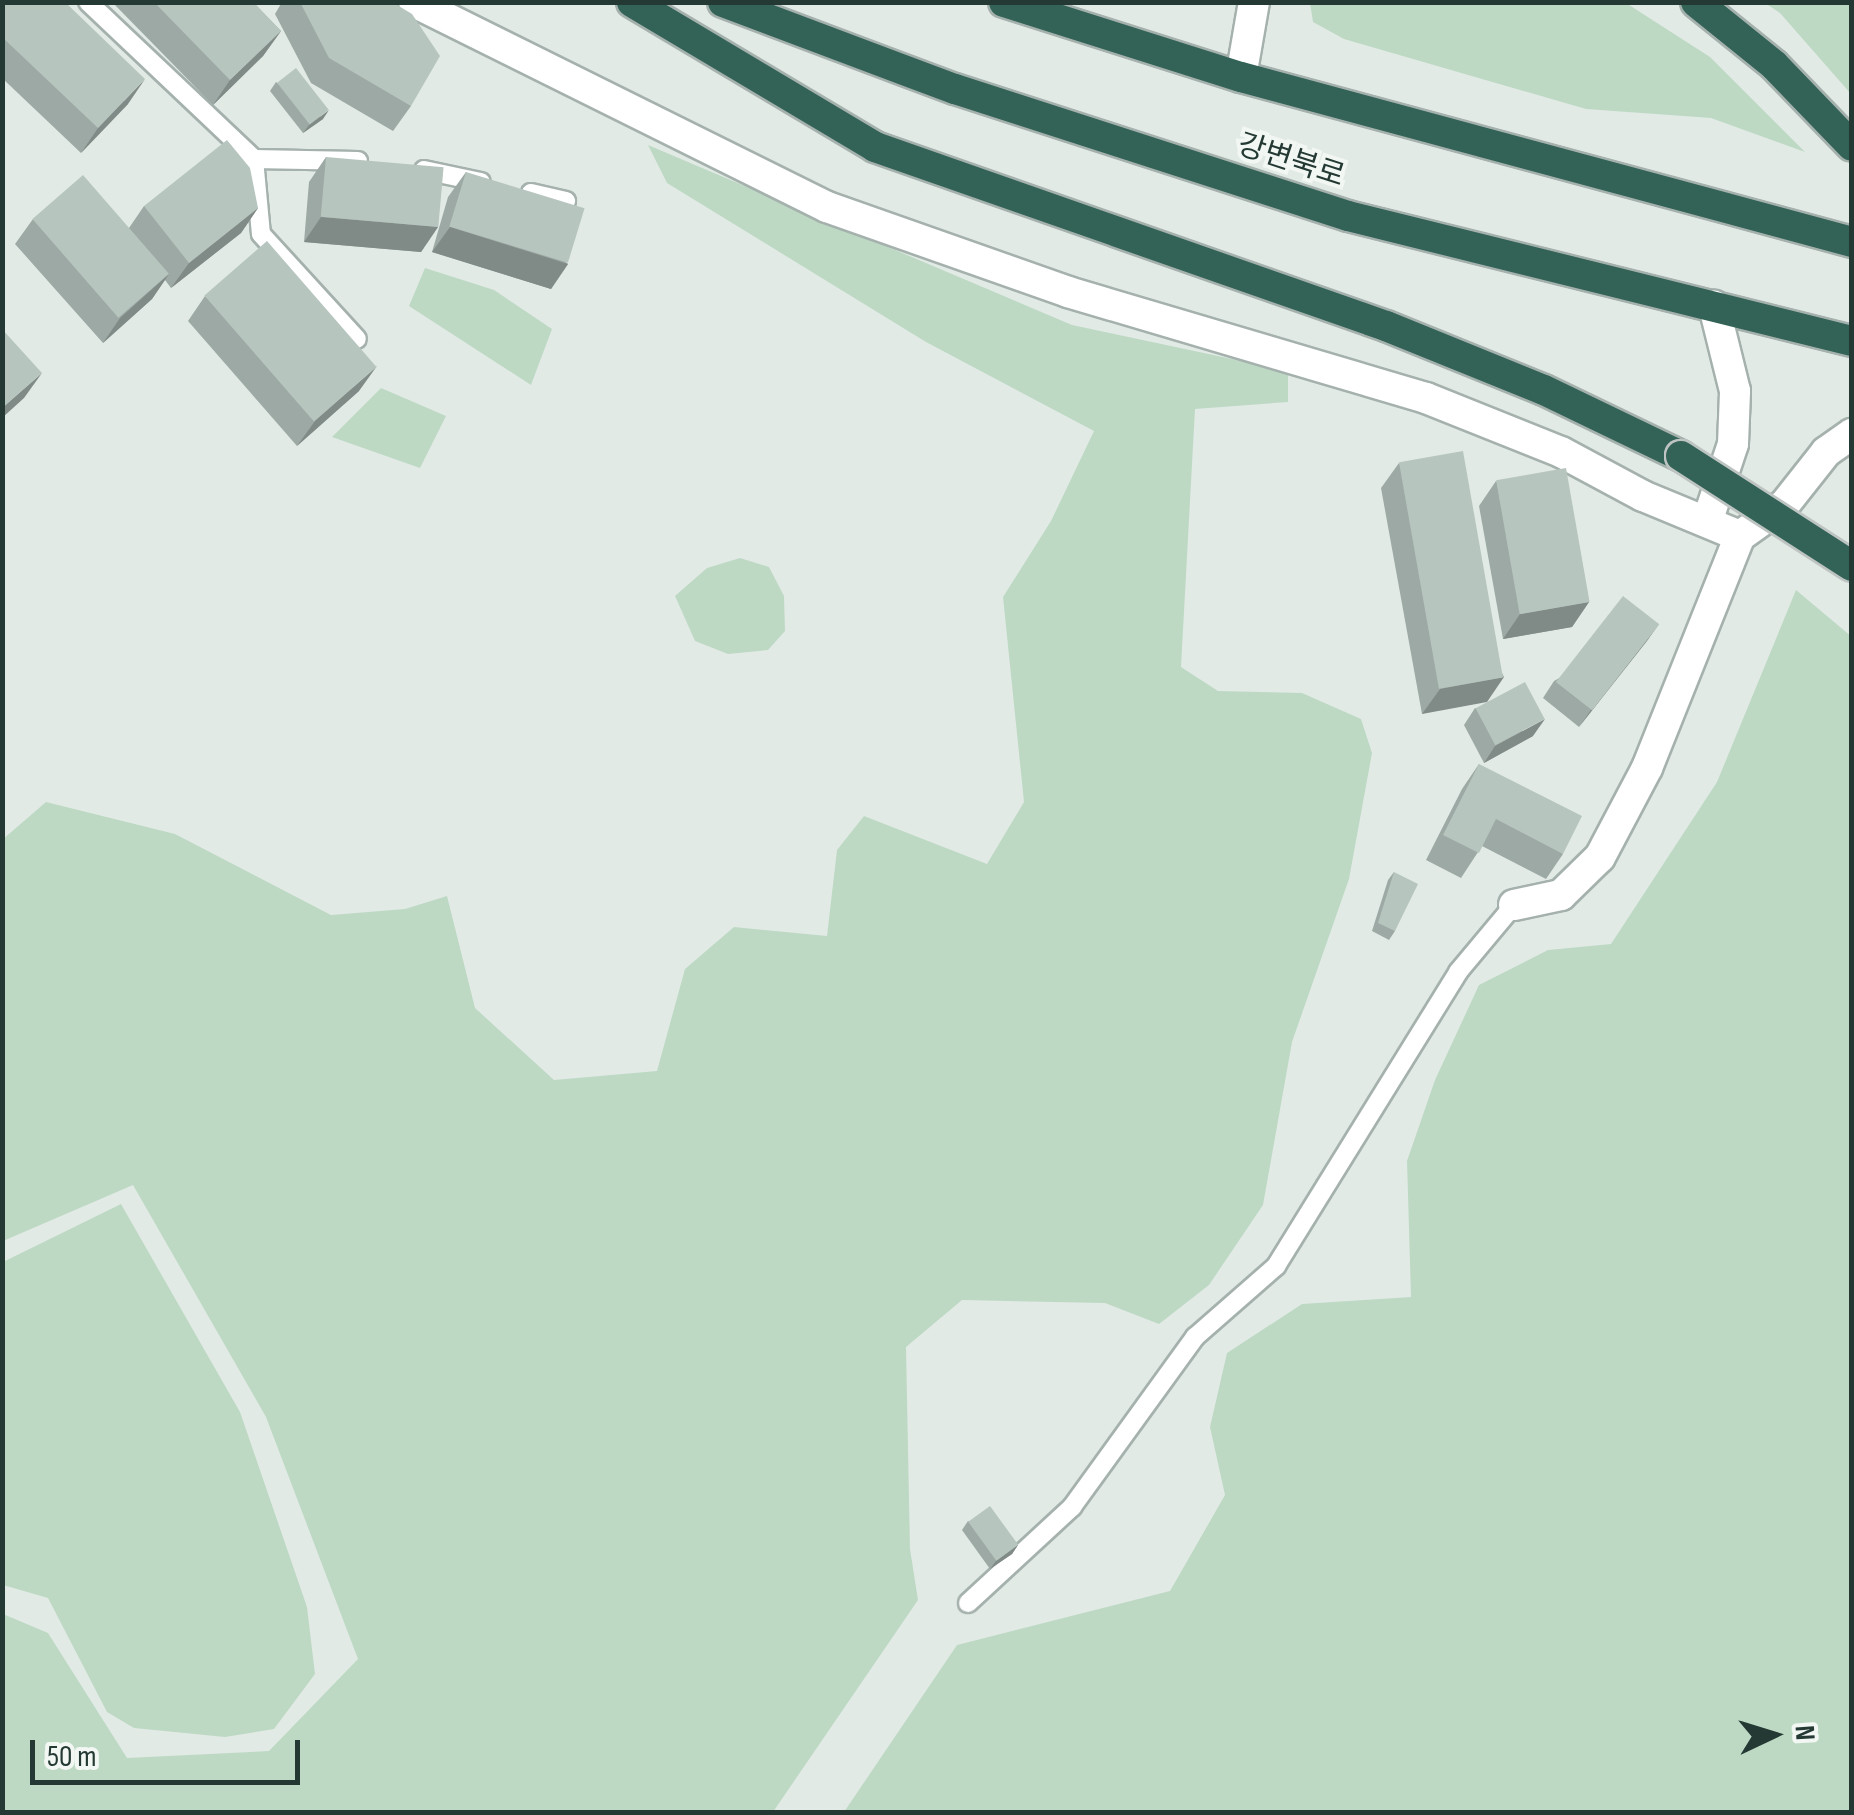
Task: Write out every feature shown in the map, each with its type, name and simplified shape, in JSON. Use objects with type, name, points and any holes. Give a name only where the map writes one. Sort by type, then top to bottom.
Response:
[{"type":"highway","points":[[632,2],[875,147],[1386,326],[1544,390],[1681,456],[1852,566]]},
{"type":"highway","name":"강변북로","points":[[724,2],[955,89],[1332,211],[1852,342]]},
{"type":"highway","points":[[1004,2],[1241,77],[1852,242]]},
{"type":"highway","points":[[1696,2],[1774,65],[1851,145]]},
{"type":"street","points":[[414,2],[827,207],[1068,292],[1426,398],[1561,452],[1740,536]]},
{"type":"street","points":[[1241,77],[1254,2]]},
{"type":"street","points":[[1708,522],[1733,444],[1735,391],[1714,306]]},
{"type":"street","points":[[1514,905],[1560,895],[1600,857],[1647,768],[1740,536],[1785,504],[1826,452],[1852,434]]},
{"type":"lane","points":[[88,2],[254,159],[261,234],[357,339]]},
{"type":"lane","points":[[254,159],[320,156],[387,165],[566,201]]},
{"type":"lane","points":[[968,1603],[1072,1507],[1194,1337],[1276,1266],[1458,972],[1514,905]]},
{"type":"green space","points":[[1310,3],[1626,3],[1710,57],[1805,152],[1711,118],[1586,109],[1344,39],[1313,22]]},
{"type":"green space","points":[[1765,3],[1851,3],[1851,94],[1780,13]]},
{"type":"green space","points":[[648,145],[1072,325],[1288,371],[1288,402],[1195,409],[1181,667],[1218,691],[1302,693],[1361,719],[1372,753],[1349,879],[1292,1042],[1263,1205],[1209,1285],[1159,1324],[1105,1303],[962,1300],[906,1347],[910,1549],[918,1600],[773,1812],[3,1812],[3,1614],[48,1633],[127,1758],[269,1751],[358,1659],[266,1417],[133,1185],[3,1241],[2,840],[46,802],[175,834],[331,915],[405,909],[447,896],[475,1008],[554,1080],[657,1071],[685,969],[734,927],[827,936],[837,850],[864,816],[987,864],[1024,802],[1003,597],[1051,521],[1094,431],[926,342],[667,183]]},
{"type":"green space","points":[[425,268],[494,290],[552,329],[531,385],[409,306]]},
{"type":"green space","points":[[381,388],[446,416],[420,468],[332,437]]},
{"type":"green space","points":[[740,558],[769,567],[784,596],[785,631],[768,650],[728,654],[695,641],[675,596],[707,568]]},
{"type":"green space","points":[[1796,590],[1852,637],[1851,1812],[844,1812],[957,1645],[1170,1591],[1225,1495],[1210,1427],[1227,1353],[1302,1304],[1411,1297],[1407,1161],[1435,1080],[1479,985],[1548,950],[1611,944],[1717,782]]},
{"type":"green space","points":[[121,1204],[240,1412],[307,1607],[315,1674],[274,1729],[225,1737],[134,1728],[107,1712],[48,1598],[3,1585],[3,1262]]},
{"type":"building","points":[[2,2],[65,2],[145,79],[98,128],[2,37]]},
{"type":"building","points":[[154,2],[253,2],[281,31],[230,80]]},
{"type":"building","points":[[300,2],[392,2],[412,14],[440,56],[411,106],[329,58]]},
{"type":"building","points":[[296,68],[329,110],[310,125],[277,83]]},
{"type":"building","points":[[227,140],[250,168],[258,208],[189,263],[144,206]]},
{"type":"building","points":[[326,157],[444,167],[438,227],[321,217]]},
{"type":"building","points":[[466,172],[585,208],[568,263],[449,227]]},
{"type":"building","points":[[83,175],[169,274],[118,318],[32,219]]},
{"type":"building","points":[[267,241],[377,367],[314,421],[204,295]]},
{"type":"building","points":[[2,329],[42,373],[2,408]]},
{"type":"building","points":[[1463,451],[1503,678],[1439,689],[1399,462]]},
{"type":"building","points":[[1566,468],[1590,602],[1520,614],[1496,480]]},
{"type":"building","points":[[1623,596],[1659,624],[1592,710],[1556,682]]},
{"type":"building","points":[[1525,682],[1545,719],[1495,745],[1476,708]]},
{"type":"building","points":[[1479,764],[1582,816],[1563,854],[1496,819],[1479,853],[1443,835]]},
{"type":"building","points":[[1394,872],[1418,884],[1395,931],[1378,923]]},
{"type":"building","points":[[990,1506],[1018,1545],[996,1561],[968,1522]]}]
